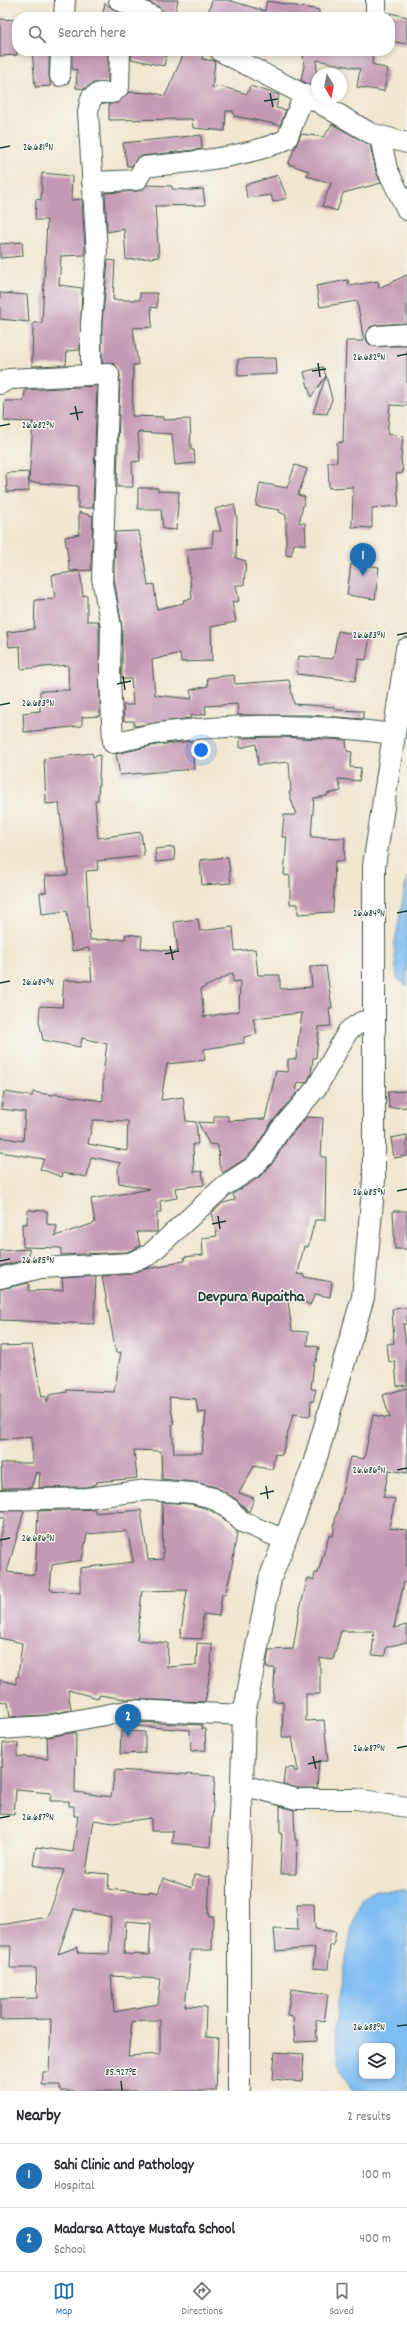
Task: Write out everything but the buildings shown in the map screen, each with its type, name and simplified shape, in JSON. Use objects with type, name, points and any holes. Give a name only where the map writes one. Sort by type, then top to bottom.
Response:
[{"type":"main road","points":[[239,2091],[239,1882],[244,1715],[270,1579],[314,1464],[363,1296],[374,1180],[374,866],[407,649]]},
{"type":"street","points":[[64,12],[65,0]]},
{"type":"street","points":[[376,0],[376,12]]},
{"type":"street","points":[[129,8],[140,12]]},
{"type":"street","points":[[60,76],[62,56]]},
{"type":"street","points":[[92,375],[91,322],[97,252],[88,112],[91,98],[99,93],[113,93],[120,87],[120,56]]},
{"type":"street","points":[[230,56],[304,94],[380,137],[407,143]]},
{"type":"street","points":[[92,182],[128,182],[137,180],[144,167],[208,160],[274,145],[287,139],[304,94]]},
{"type":"street","points":[[380,137],[387,169],[407,210]]},
{"type":"street","points":[[378,336],[407,334]]},
{"type":"street","points":[[0,384],[9,379],[109,374],[102,578],[111,627],[110,678],[113,743],[166,732],[222,728],[310,727],[394,734]]},
{"type":"street","points":[[0,1278],[41,1268],[130,1263],[149,1255],[224,1186],[252,1168],[263,1157],[280,1130],[317,1087],[348,1031],[361,1022],[374,1019]]},
{"type":"street","points":[[0,1500],[87,1498],[147,1490],[171,1490],[213,1498],[230,1509],[242,1522],[285,1540]]},
{"type":"street","points":[[0,1729],[46,1726],[131,1710],[244,1715]]},
{"type":"street","points":[[242,1785],[297,1799],[356,1798],[407,1807]]},
{"type":"water","points":[[407,877],[407,986],[397,978],[394,947]]},
{"type":"water","points":[[375,1890],[407,1890],[407,2091],[352,2091],[341,2071],[334,2030],[352,1926],[361,1899]]},
{"type":"place","name":"Sahi Clinic and Pathology","points":[[363,576]]},
{"type":"place","name":"Madarsa Attaye Mustafa School","points":[[128,1737]]},
{"type":"district","name":"Devpura Rupaitha","points":[[251,1295]]}]
